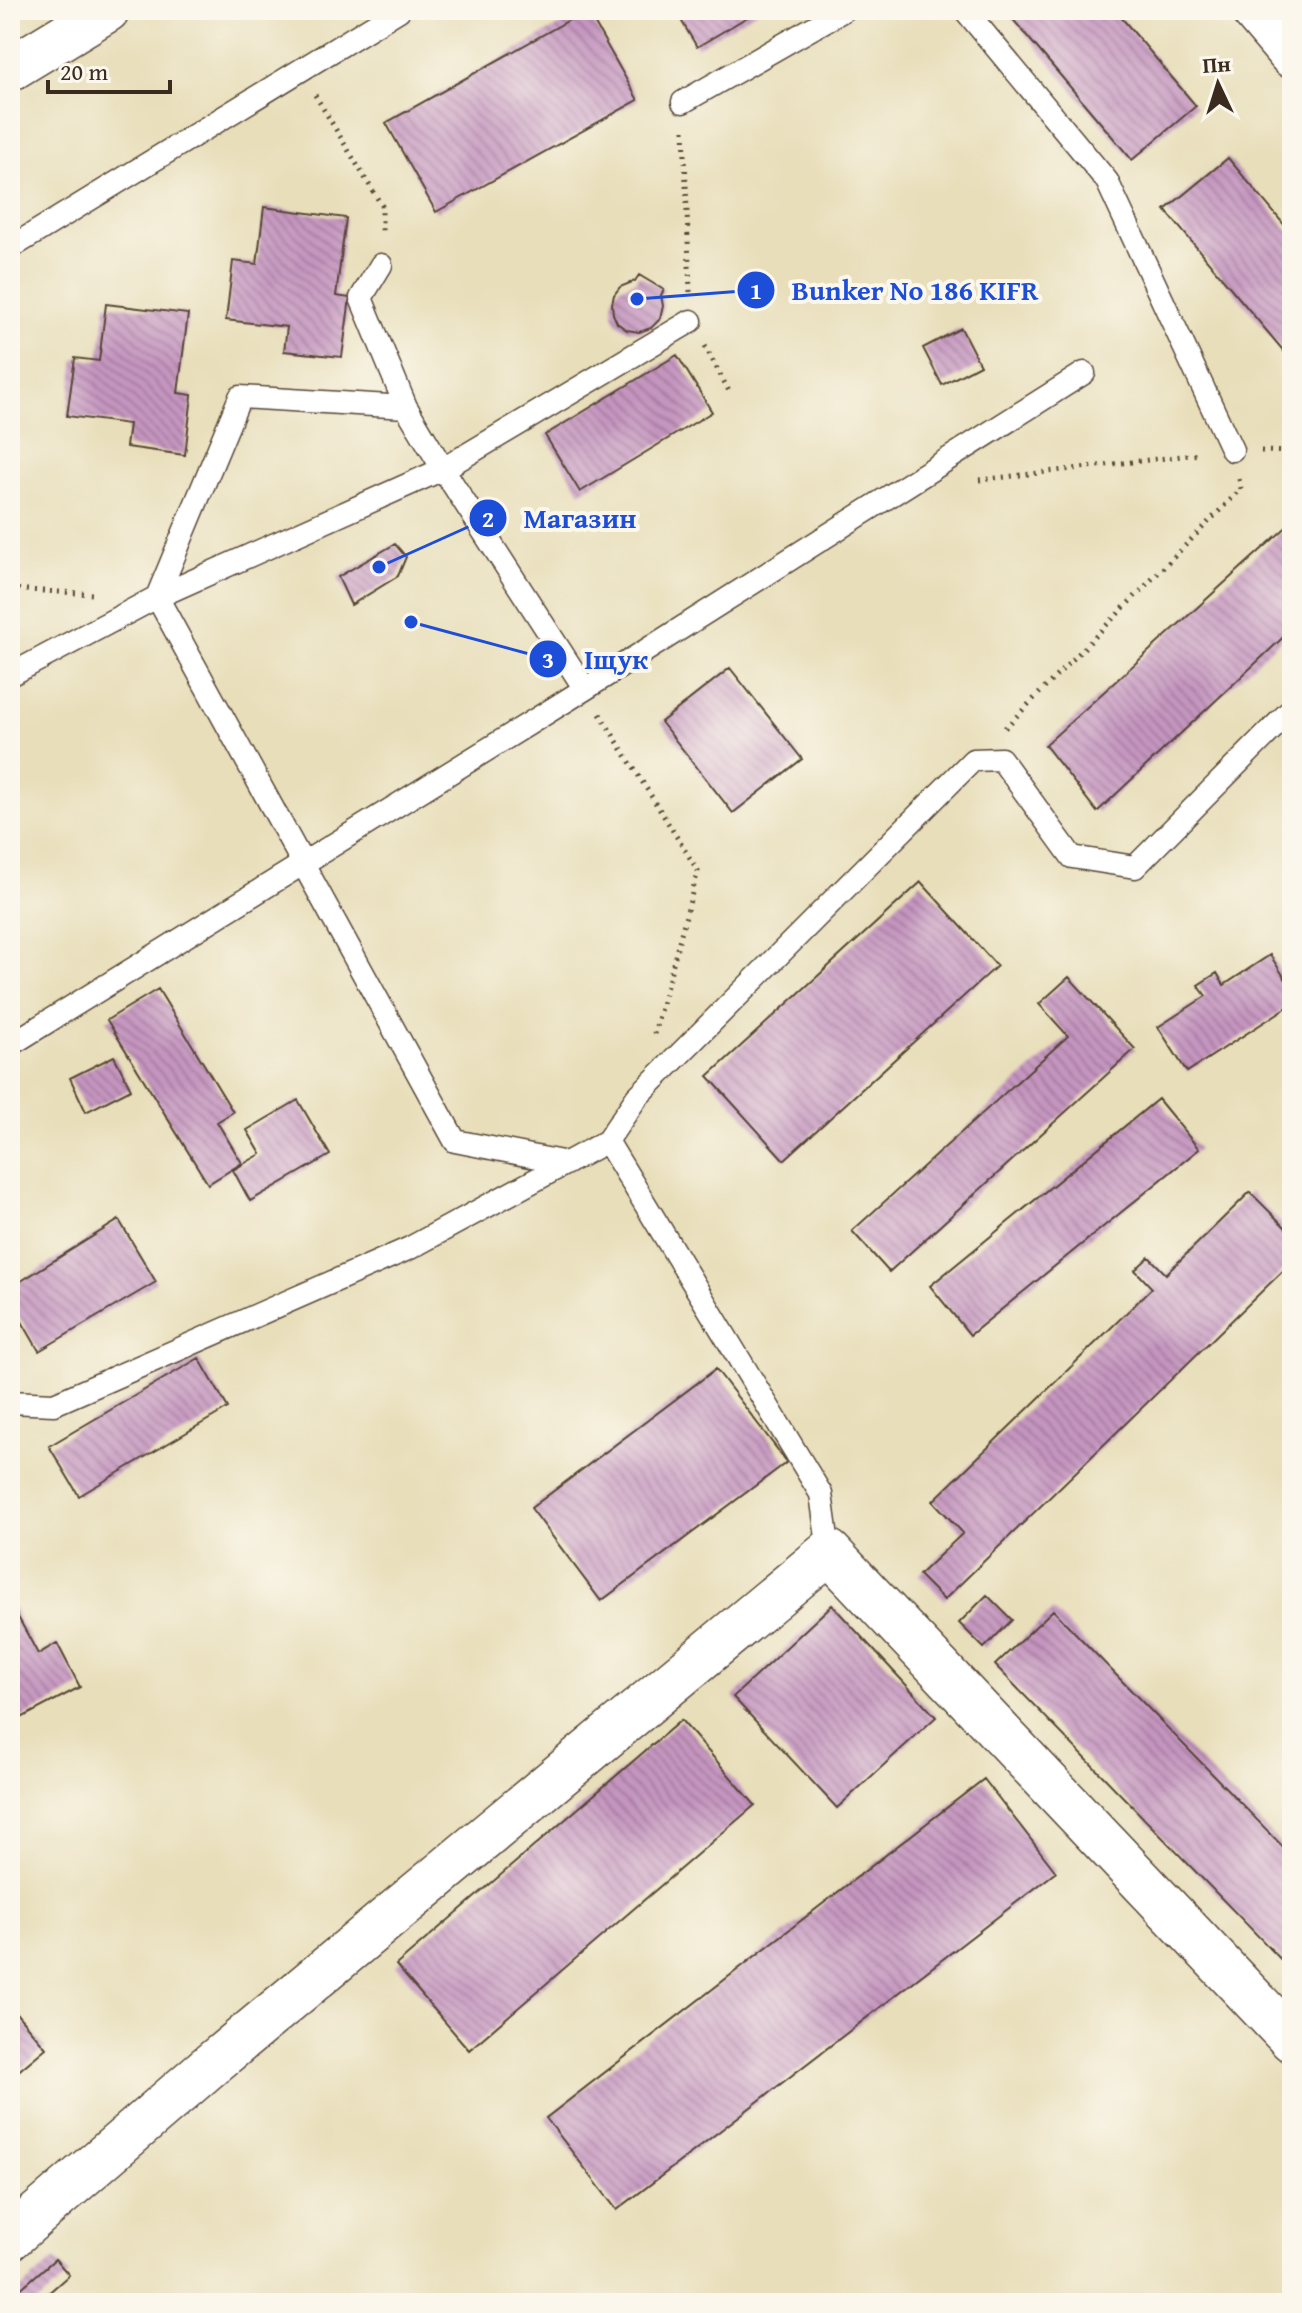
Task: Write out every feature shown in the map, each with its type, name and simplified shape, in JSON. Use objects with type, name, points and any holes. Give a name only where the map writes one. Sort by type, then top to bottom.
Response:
[{"type":"street","points":[[10,69],[107,10]]},
{"type":"street","points":[[1253,10],[1292,56]]},
{"type":"street","points":[[10,2238],[207,2068],[829,1552],[1292,2040]]},
{"type":"lane","points":[[10,248],[399,10]]},
{"type":"lane","points":[[683,102],[844,10]]},
{"type":"lane","points":[[965,10],[1107,181],[1232,450]]},
{"type":"lane","points":[[381,265],[361,298],[406,407],[585,689]]},
{"type":"lane","points":[[10,675],[157,597],[443,469],[691,321]]},
{"type":"lane","points":[[10,1045],[585,689],[1084,373]]},
{"type":"lane","points":[[157,597],[240,397],[406,407]]},
{"type":"lane","points":[[157,597],[455,1141],[567,1163]]},
{"type":"lane","points":[[10,1402],[54,1404],[410,1248],[607,1141],[637,1097],[973,760],[1001,759],[1072,857],[1135,867],[1292,709]]},
{"type":"lane","points":[[607,1141],[821,1494],[829,1552]]},
{"type":"path","points":[[300,71],[382,206],[381,265]]},
{"type":"path","points":[[683,102],[691,321],[731,395]]},
{"type":"path","points":[[973,760],[1241,489],[1232,450],[979,480]]},
{"type":"path","points":[[10,589],[157,597]]},
{"type":"path","points":[[585,689],[698,871],[637,1097]]},
{"type":"building","points":[[587,10],[638,100],[436,212],[386,123]]},
{"type":"building","points":[[675,10],[759,10],[697,47]]},
{"type":"building","points":[[1005,10],[1115,10],[1196,106],[1132,160]]},
{"type":"building","points":[[1228,158],[1292,234],[1292,361],[1165,210]]},
{"type":"building","points":[[264,207],[346,218],[336,296],[350,298],[342,357],[284,351],[287,327],[226,320],[233,261],[257,264]]},
{"type":"building","points":[[639,275],[664,290],[660,319],[651,328],[639,332],[627,330],[617,323],[612,304],[620,287],[635,281]]},
{"type":"building","points":[[106,304],[188,314],[178,393],[192,395],[185,455],[126,447],[129,424],[67,416],[75,358],[99,361]]},
{"type":"building","points":[[961,328],[980,365],[942,385],[923,348]]},
{"type":"building","points":[[677,355],[712,412],[580,492],[545,435]]},
{"type":"building","points":[[1292,522],[1292,629],[1097,812],[1045,745]]},
{"type":"building","points":[[395,544],[406,557],[398,576],[351,605],[338,577]]},
{"type":"building","points":[[730,668],[802,759],[733,813],[661,722]]},
{"type":"building","points":[[921,882],[997,966],[784,1160],[708,1076]]},
{"type":"building","points":[[1270,955],[1292,989],[1292,1004],[1187,1072],[1158,1027],[1206,996],[1198,985],[1217,973],[1224,985]]},
{"type":"building","points":[[1069,977],[1135,1049],[889,1272],[852,1231],[1068,1036],[1039,1004]]},
{"type":"building","points":[[158,989],[233,1112],[217,1122],[242,1163],[208,1184],[107,1020]]},
{"type":"building","points":[[114,1056],[131,1089],[86,1112],[70,1078]]},
{"type":"building","points":[[1158,1099],[1199,1149],[970,1335],[930,1286]]},
{"type":"building","points":[[298,1100],[330,1155],[250,1201],[233,1170],[261,1154],[247,1130]]},
{"type":"building","points":[[1250,1192],[1292,1234],[1292,1262],[944,1600],[919,1575],[963,1533],[933,1501],[1152,1288],[1135,1270],[1149,1257],[1166,1274]]},
{"type":"building","points":[[119,1220],[156,1282],[39,1351],[10,1301],[10,1288]]},
{"type":"building","points":[[199,1358],[228,1408],[79,1496],[49,1446]]},
{"type":"building","points":[[716,1369],[787,1462],[601,1601],[531,1508]]},
{"type":"building","points":[[987,1595],[1012,1620],[984,1648],[959,1623]]},
{"type":"building","points":[[10,1602],[38,1654],[57,1643],[80,1687],[12,1723],[10,1719]]},
{"type":"building","points":[[832,1605],[936,1717],[837,1808],[733,1697]]},
{"type":"building","points":[[1053,1610],[1292,1856],[1292,1971],[995,1665]]},
{"type":"building","points":[[681,1720],[755,1805],[469,2050],[396,1965]]},
{"type":"building","points":[[984,1779],[1056,1872],[617,2210],[546,2118]]},
{"type":"building","points":[[10,2006],[46,2048],[10,2078]]},
{"type":"building","points":[[55,2259],[69,2275],[37,2303],[17,2303],[11,2297]]},
{"type":"place","name":"Bunker No 186 KIFR","points":[[637,299]]},
{"type":"place","name":"Магазин","points":[[379,567]]},
{"type":"place","name":"Іщук","points":[[411,622]]}]
